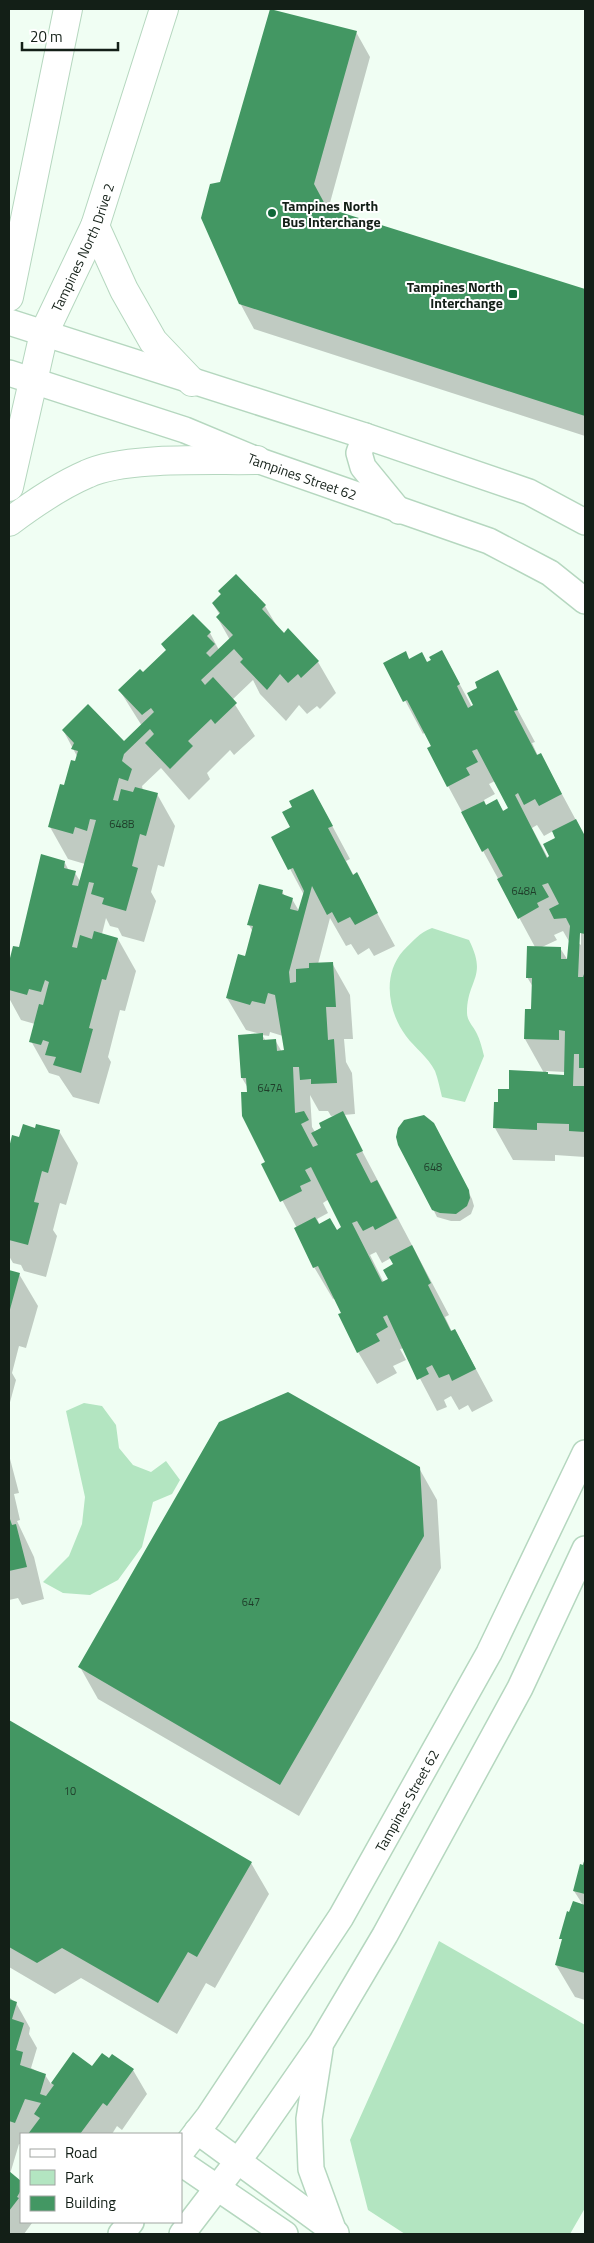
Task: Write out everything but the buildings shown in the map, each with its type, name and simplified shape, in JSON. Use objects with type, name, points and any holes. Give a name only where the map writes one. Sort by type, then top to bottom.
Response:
[{"type":"street","points":[[9,297],[68,9]]},
{"type":"street","name":"Tampines North Drive 2","points":[[9,487],[22,376],[95,226],[164,9]]},
{"type":"street","points":[[95,226],[124,290],[153,341],[192,382]]},
{"type":"street","points":[[9,322],[365,436],[529,492],[585,522]]},
{"type":"street","name":"Tampines Street 62","points":[[22,376],[185,430],[257,460],[489,541],[550,573],[585,601]]},
{"type":"street","points":[[365,436],[359,453],[363,467],[399,511]]},
{"type":"street","points":[[9,522],[38,501],[88,473],[130,464],[257,460]]},
{"type":"street","name":"Tampines Street 62","points":[[182,2151],[341,1917],[488,1653],[585,1453]]},
{"type":"street","points":[[182,2234],[238,2161],[321,2043],[386,1935],[520,1688],[585,1549]]},
{"type":"street","points":[[321,2043],[309,2119],[311,2169],[336,2233]]},
{"type":"street","points":[[197,2131],[336,2233]]},
{"type":"street","points":[[182,2164],[285,2234]]},
{"type":"street","points":[[121,2234],[129,2223]]},
{"type":"green space","points":[[432,928],[469,940],[477,963],[477,971],[468,1002],[467,1016],[476,1031],[484,1056],[465,1102],[442,1097],[435,1071],[429,1061],[406,1036],[395,1016],[392,1005],[390,982],[396,961],[416,938]]},
{"type":"green space","points":[[84,1403],[102,1406],[116,1425],[119,1448],[133,1465],[151,1472],[166,1461],[180,1480],[172,1494],[153,1502],[142,1547],[118,1580],[90,1595],[63,1593],[43,1582],[69,1556],[82,1524],[85,1497],[66,1411]]},
{"type":"green space","points":[[439,1941],[585,2025],[585,2208],[570,2234],[405,2234],[368,2210],[350,2140]]},
{"type":"place","name":"Tampines North Bus Interchange","points":[[272,213]]},
{"type":"place","name":"Tampines North Interchange","points":[[513,294]]}]
